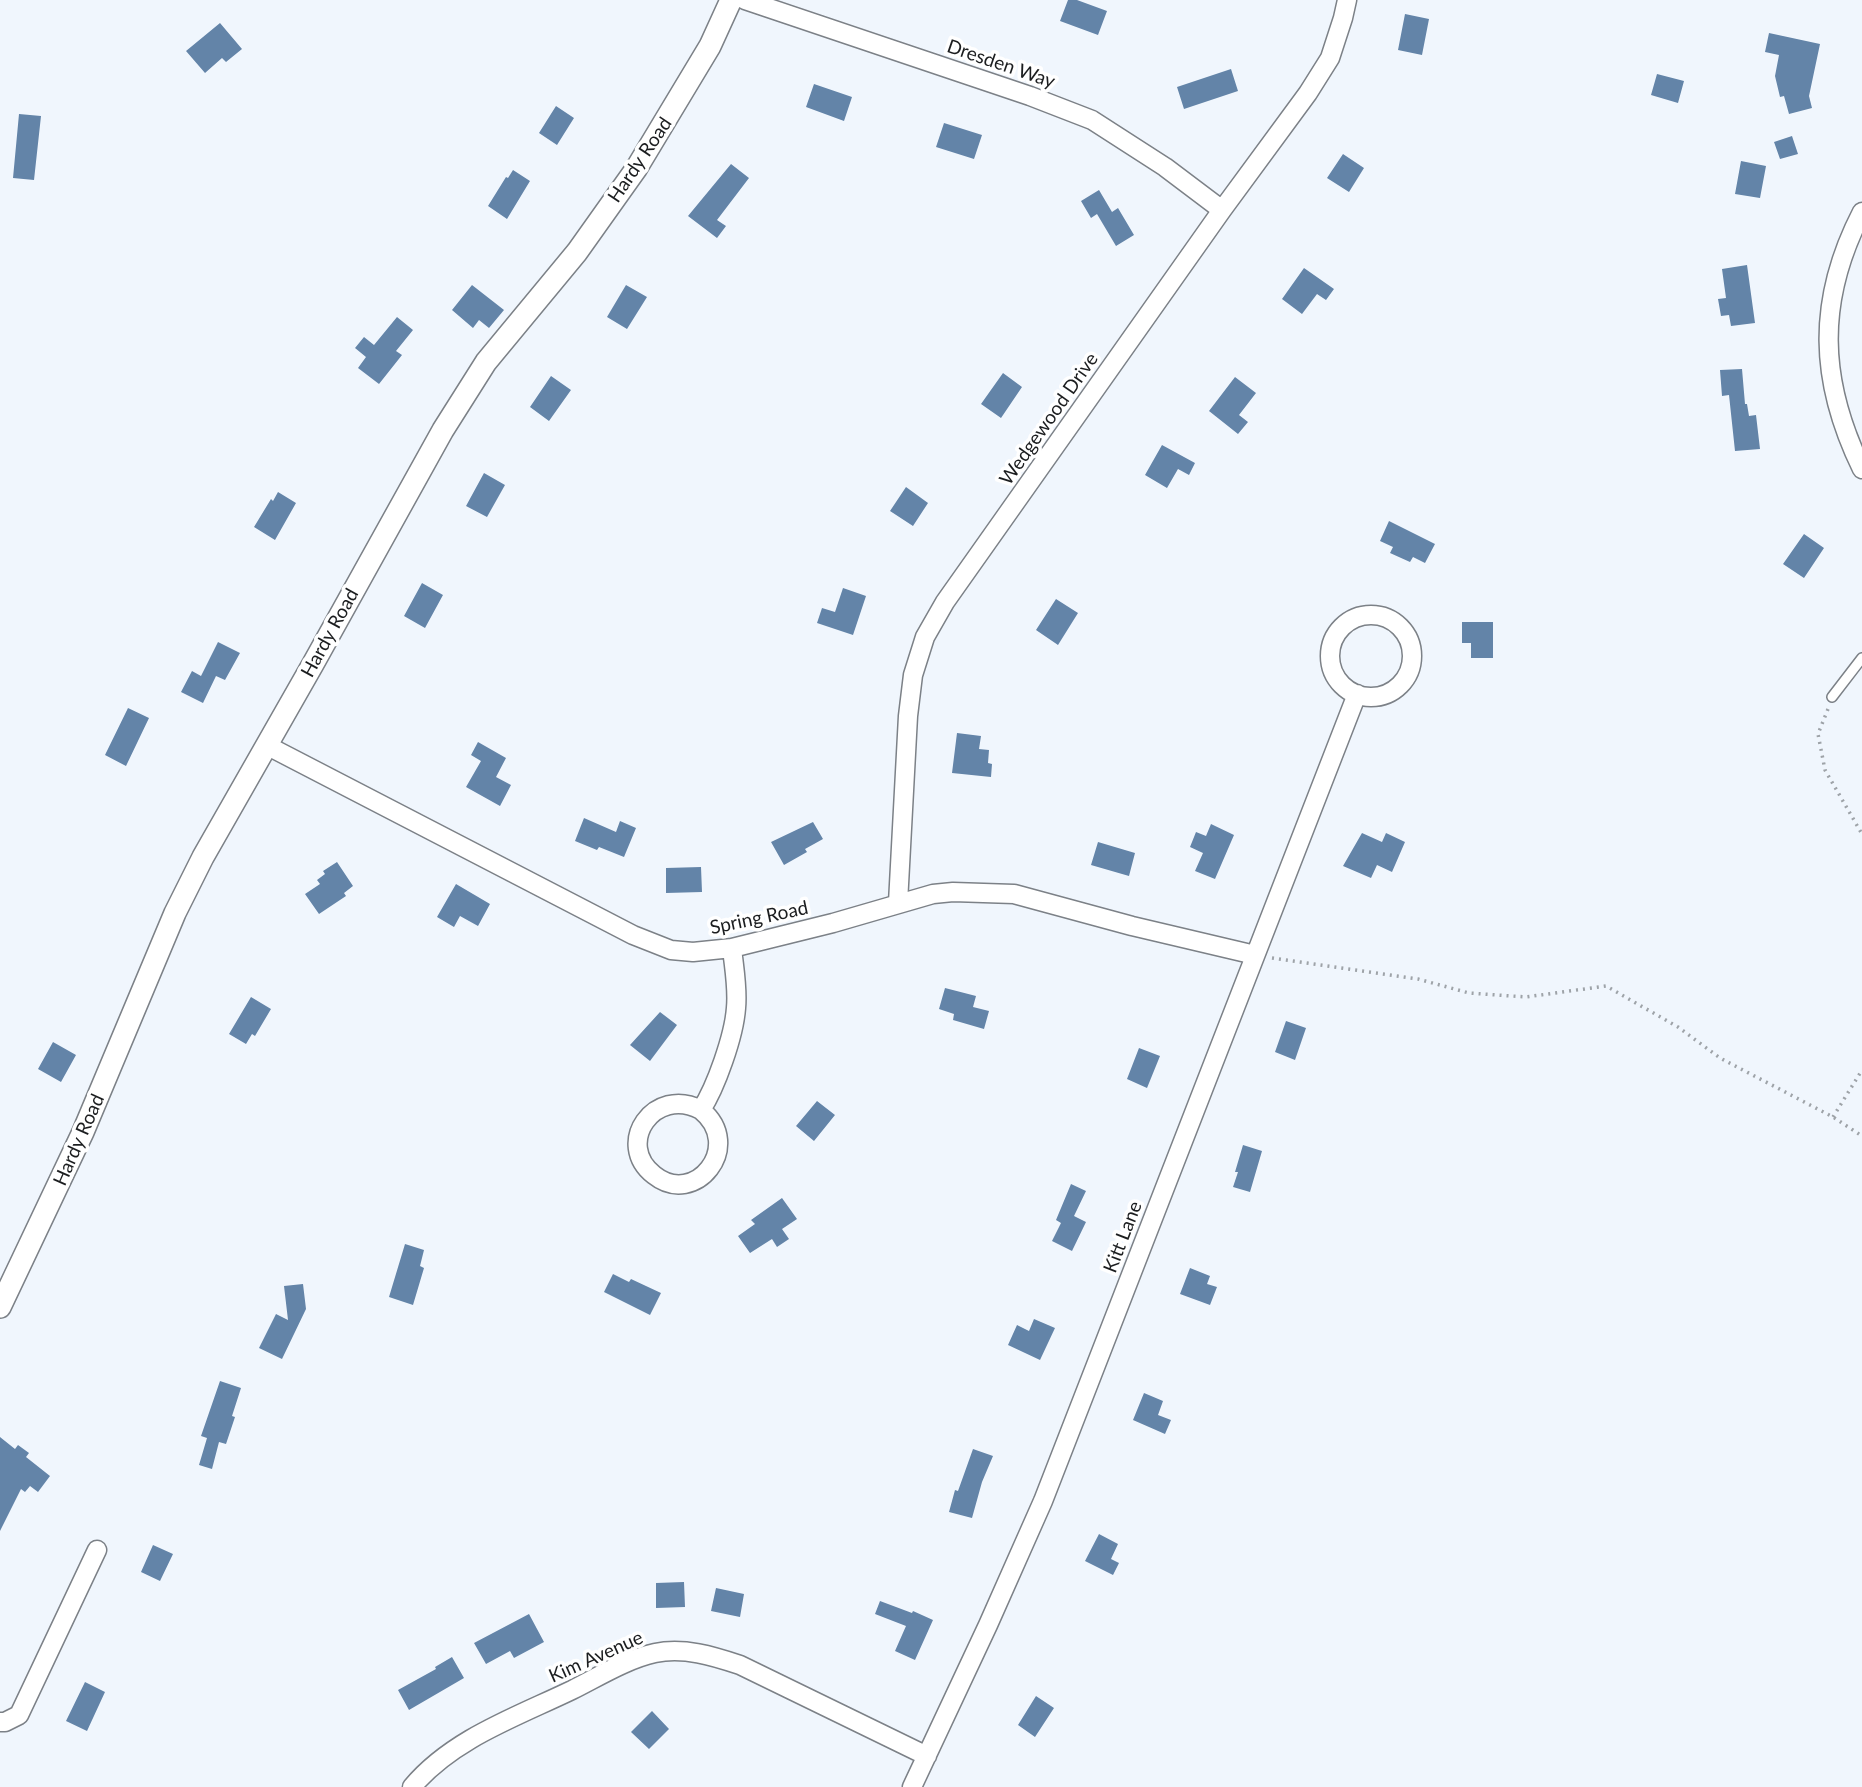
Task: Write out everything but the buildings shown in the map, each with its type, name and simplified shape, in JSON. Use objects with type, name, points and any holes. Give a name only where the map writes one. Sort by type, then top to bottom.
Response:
[{"type":"street","name":"Hardy Road","points":[[0,1307],[83,1132],[175,913],[203,857],[443,430],[486,362],[577,252],[636,169],[710,46],[731,0]]},
{"type":"street","name":"Dresden Way","points":[[745,0],[1030,96],[1092,120],[1165,167],[1222,210]]},
{"type":"street","name":"Wedgewood Drive","points":[[898,903],[908,716],[913,676],[925,637],[945,602],[1308,93],[1330,58],[1347,0]]},
{"type":"street","points":[[1862,212],[1843,252],[1832,292],[1829,356],[1834,396],[1846,436],[1862,470]]},
{"type":"street","points":[[1378,615],[1391,620],[1402,629],[1409,640],[1412,653],[1410,667],[1405,679],[1396,689],[1384,695],[1357,695],[1345,688],[1336,678],[1330,652],[1341,628],[1352,619],[1378,615]]},
{"type":"street","name":"Kitt Lane","points":[[912,1787],[1042,1501],[1357,695]]},
{"type":"street","name":"Spring Road","points":[[266,745],[650,943],[671,950],[693,952],[732,948],[933,894],[953,892],[1014,894],[1255,955]]},
{"type":"street","points":[[701,1110],[714,1085],[736,1011],[732,948]]},
{"type":"street","points":[[671,1104],[687,1104],[701,1110],[712,1122],[718,1136],[718,1153],[711,1167],[699,1178],[684,1184],[668,1183],[654,1176],[643,1164],[638,1150],[639,1134],[645,1120],[657,1109],[671,1104]]},
{"type":"street","points":[[0,1722],[19,1715],[97,1550]]},
{"type":"street","name":"Kim Avenue","points":[[412,1787],[439,1759],[472,1738],[617,1668],[654,1654],[674,1651],[712,1656],[740,1665],[927,1756]]},
{"type":"lane","points":[[1832,697],[1862,658]]},
{"type":"path","points":[[1832,697],[1818,734],[1825,770],[1862,834]]},
{"type":"path","points":[[1255,955],[1418,979],[1469,993],[1526,998],[1606,986],[1678,1027],[1720,1058],[1833,1117],[1862,1136]]},
{"type":"path","points":[[1833,1117],[1862,1070]]}]
